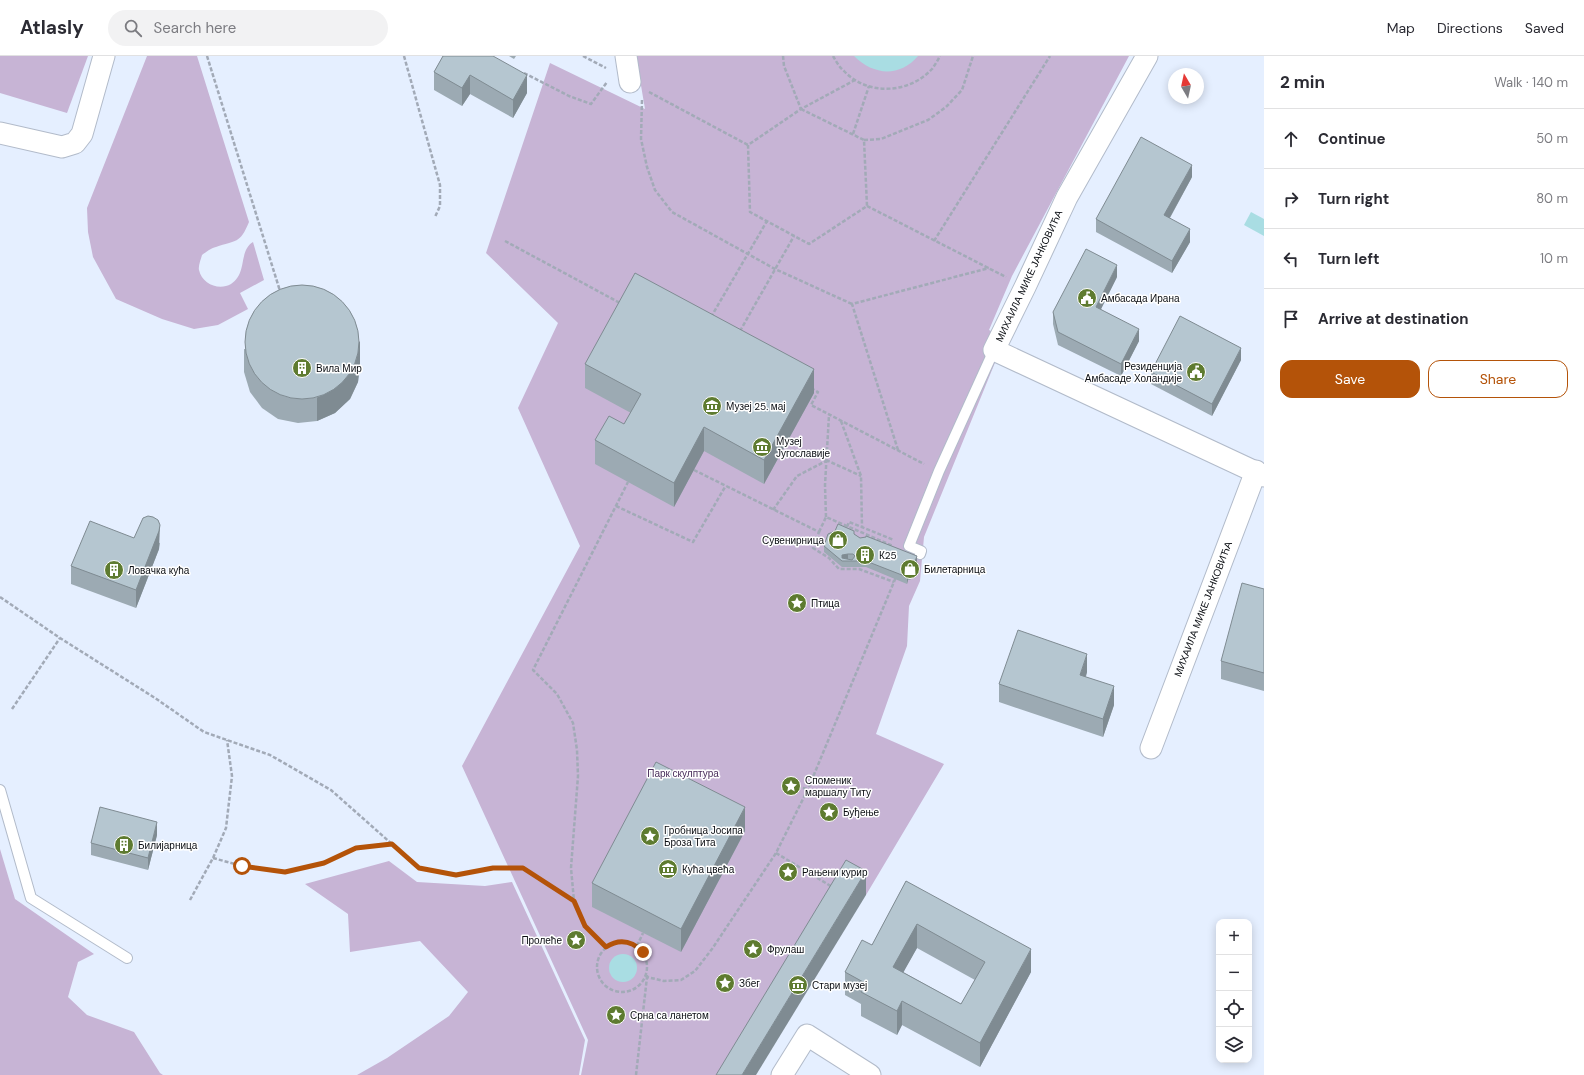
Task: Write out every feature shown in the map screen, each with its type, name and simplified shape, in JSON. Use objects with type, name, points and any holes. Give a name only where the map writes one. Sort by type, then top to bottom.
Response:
[{"type":"street","points":[[0,132],[62,147],[75,143],[82,134],[104,56]]},
{"type":"street","points":[[626,56],[629,81]]},
{"type":"street","name":"МИХАИЛА МИКЕ ЈАНКОВИЋА","points":[[1147,56],[1066,197],[1025,287],[994,350],[1262,474],[1150,748]]},
{"type":"street","points":[[782,1075],[807,1035],[870,1075]]},
{"type":"lane","points":[[920,554],[921,551],[909,546],[939,471],[994,350]]},
{"type":"lane","points":[[0,790],[31,898],[127,958]]},
{"type":"path","points":[[207,56],[281,296]]},
{"type":"path","points":[[404,56],[440,186],[440,206],[435,217]]},
{"type":"path","points":[[583,56],[748,145]]},
{"type":"path","points":[[783,56],[784,66],[800,109],[864,140],[880,139],[921,123],[928,120],[946,107],[962,90],[973,56]]},
{"type":"path","points":[[833,56],[844,72],[860,83],[878,89],[898,89],[917,82],[932,69],[940,56]]},
{"type":"path","points":[[934,241],[1050,56]]},
{"type":"path","points":[[522,72],[569,96],[591,104],[629,81]]},
{"type":"path","points":[[748,145],[800,109],[855,80]]},
{"type":"path","points":[[629,81],[647,167],[655,190],[672,212],[775,269],[852,304],[989,268],[867,206]]},
{"type":"path","points":[[854,134],[869,86]]},
{"type":"path","points":[[864,140],[867,206]]},
{"type":"path","points":[[748,145],[750,212],[809,244],[867,206]]},
{"type":"path","points":[[708,324],[767,221]]},
{"type":"path","points":[[739,333],[794,236]]},
{"type":"path","points":[[504,241],[626,306]]},
{"type":"path","points":[[852,304],[898,450]]},
{"type":"path","points":[[805,384],[818,392],[811,406],[939,471]]},
{"type":"path","points":[[829,415],[825,485],[826,517],[813,548],[829,558],[839,569],[859,569],[894,582]]},
{"type":"path","points":[[841,421],[861,476],[862,527]]},
{"type":"path","points":[[826,460],[861,476]]},
{"type":"path","points":[[774,510],[797,476],[826,460]]},
{"type":"path","points":[[694,470],[725,487],[819,532]]},
{"type":"path","points":[[606,947],[585,926],[574,901],[571,868],[578,776],[577,750],[573,723],[557,694],[533,670],[628,482]]},
{"type":"path","points":[[616,506],[692,542],[725,487]]},
{"type":"path","points":[[826,517],[895,546]]},
{"type":"path","points":[[847,527],[849,522],[909,546]]},
{"type":"path","points":[[647,976],[664,981],[681,980],[695,971],[712,949],[776,853],[808,789],[897,575]]},
{"type":"path","points":[[0,597],[60,638],[155,698],[204,732],[270,755],[331,790],[419,868],[456,875],[493,868],[523,868],[574,901]]},
{"type":"path","points":[[12,709],[60,638]]},
{"type":"path","points":[[190,900],[213,858],[226,828],[232,776],[227,740]]},
{"type":"path","points":[[791,786],[808,789]]},
{"type":"path","points":[[213,858],[242,866],[285,872],[324,863],[356,848],[392,844]]},
{"type":"path","points":[[776,853],[835,888]]},
{"type":"path","points":[[638,946],[643,933]]},
{"type":"path","points":[[636,1075],[647,976],[648,967],[647,959],[638,946],[630,942],[622,941],[613,942],[606,947],[600,954],[597,961],[599,978],[604,985],[612,990],[628,992],[636,988],[647,976]]},
{"type":"green space","points":[[0,56],[88,56],[67,113],[0,93]]},
{"type":"green space","points":[[147,56],[197,56],[249,222],[240,238],[233,242],[210,249],[202,255],[200,260],[199,270],[207,282],[216,286],[226,286],[231,284],[240,274],[248,246],[253,242],[264,280],[240,293],[248,309],[218,325],[194,329],[162,319],[116,299],[93,257],[88,232],[87,208]]},
{"type":"green space","name":"Парк скулптура","points":[[636,56],[1129,56],[1012,276],[989,330],[1005,338],[924,537],[920,581],[909,606],[907,646],[876,734],[944,764],[866,895],[847,884],[731,1075],[581,1075],[588,1040],[462,766],[580,546],[518,408],[558,323],[486,253],[550,63],[645,109]]},
{"type":"green space","points":[[0,849],[15,899],[94,954],[78,962],[68,997],[87,1015],[134,1032],[160,1073],[163,1075],[0,1075]]},
{"type":"green space","points":[[389,861],[417,882],[485,886],[512,882],[585,1040],[579,1075],[357,1075],[387,1058],[449,1016],[468,992],[420,941],[350,952],[348,914],[305,884]]},
{"type":"shaded area","points":[[854,56],[918,56],[903,68],[894,71],[886,71],[869,67]]},
{"type":"shaded area","points":[[1251,212],[1264,219],[1264,236],[1244,225]]},
{"type":"shaded area","points":[[623,954],[633,958],[637,968],[633,978],[623,982],[613,978],[609,968],[613,958]]},
{"type":"building","points":[[443,56],[493,56],[527,75],[513,100],[470,75],[462,88],[434,72]]},
{"type":"building","points":[[1141,137],[1192,165],[1164,215],[1190,229],[1172,261],[1096,219]]},
{"type":"building","name":"Амбасада Ирана","points":[[1086,249],[1117,265],[1096,307],[1139,329],[1121,364],[1058,332],[1053,312]]},
{"type":"building","name":"Музеј 25. мај","points":[[635,273],[814,369],[764,460],[704,427],[674,483],[595,440],[609,416],[624,424],[641,394],[585,364]]},
{"type":"building","name":"Вила Мир","points":[[302,285],[324,289],[343,301],[355,320],[359,342],[355,364],[343,383],[324,395],[302,399],[280,395],[261,383],[249,364],[245,342],[249,320],[261,301],[280,289]]},
{"type":"building","name":"Резиденција Амбасаде Холандије","points":[[1180,316],[1241,348],[1212,404],[1151,372]]},
{"type":"building","points":[[148,516],[158,520],[160,525],[136,590],[71,566],[90,521],[134,538],[143,518]]},
{"type":"building","name":"К25","points":[[838,524],[854,531],[854,534],[860,538],[866,536],[917,556],[910,574],[908,574],[907,577],[866,561],[842,561],[824,546],[828,534],[835,531]],"holes":[[[853,554],[855,556],[852,560],[842,558],[842,555]]]},
{"type":"building","points":[[1242,583],[1264,589],[1264,673],[1221,661]]},
{"type":"building","points":[[1018,630],[1087,654],[1080,675],[1114,686],[1103,719],[999,684]]},
{"type":"building","name":"Кућа цвећа","points":[[656,762],[745,807],[681,929],[592,883]]},
{"type":"building","name":"Билијарница","points":[[100,807],[157,822],[148,858],[91,843]]},
{"type":"building","points":[[846,860],[866,871],[742,1075],[716,1075]]},
{"type":"building","points":[[906,881],[1031,949],[980,1043],[902,1001],[897,1011],[861,992],[865,983],[845,972],[862,940],[872,945]],"holes":[[[917,924],[985,962],[961,1004],[893,967]]]},
{"type":"place","name":"Амбасада Ирана","points":[[1087,298]]},
{"type":"place","name":"Вила Мир","points":[[302,368]]},
{"type":"place","name":"Резиденција Амбасаде Холандије","points":[[1196,372]]},
{"type":"place","name":"Музеј 25. мај","points":[[712,406]]},
{"type":"place","name":"Музеј Југославије","points":[[762,447]]},
{"type":"place","name":"Сувенирница","points":[[838,540]]},
{"type":"place","name":"К25","points":[[865,555]]},
{"type":"place","name":"Билетарница","points":[[910,569]]},
{"type":"place","name":"Ловачка кућа","points":[[114,570]]},
{"type":"place","name":"Птица","points":[[797,603]]},
{"type":"place","name":"Споменик маршалу Титу","points":[[791,786]]},
{"type":"place","name":"Буђење","points":[[829,812]]},
{"type":"place","name":"Гробница Јосипа Броза Тита","points":[[650,836]]},
{"type":"place","name":"Билијарница","points":[[124,845]]},
{"type":"place","name":"Кућа цвећа","points":[[668,869]]},
{"type":"place","name":"Рањени курир","points":[[788,872]]},
{"type":"place","name":"Пролеће","points":[[576,940]]},
{"type":"place","name":"Фрулаш","points":[[753,949]]},
{"type":"place","name":"Збег","points":[[725,983]]},
{"type":"place","name":"Стари музеј","points":[[798,985]]},
{"type":"place","name":"Срна са ланетом","points":[[616,1015]]},
{"type":"route","points":[[242,866],[285,872],[324,863],[356,848],[392,844],[419,868],[456,875],[493,868],[523,868],[574,901],[585,926],[606,947],[613,942],[630,942],[638,946],[643,952]]}]
